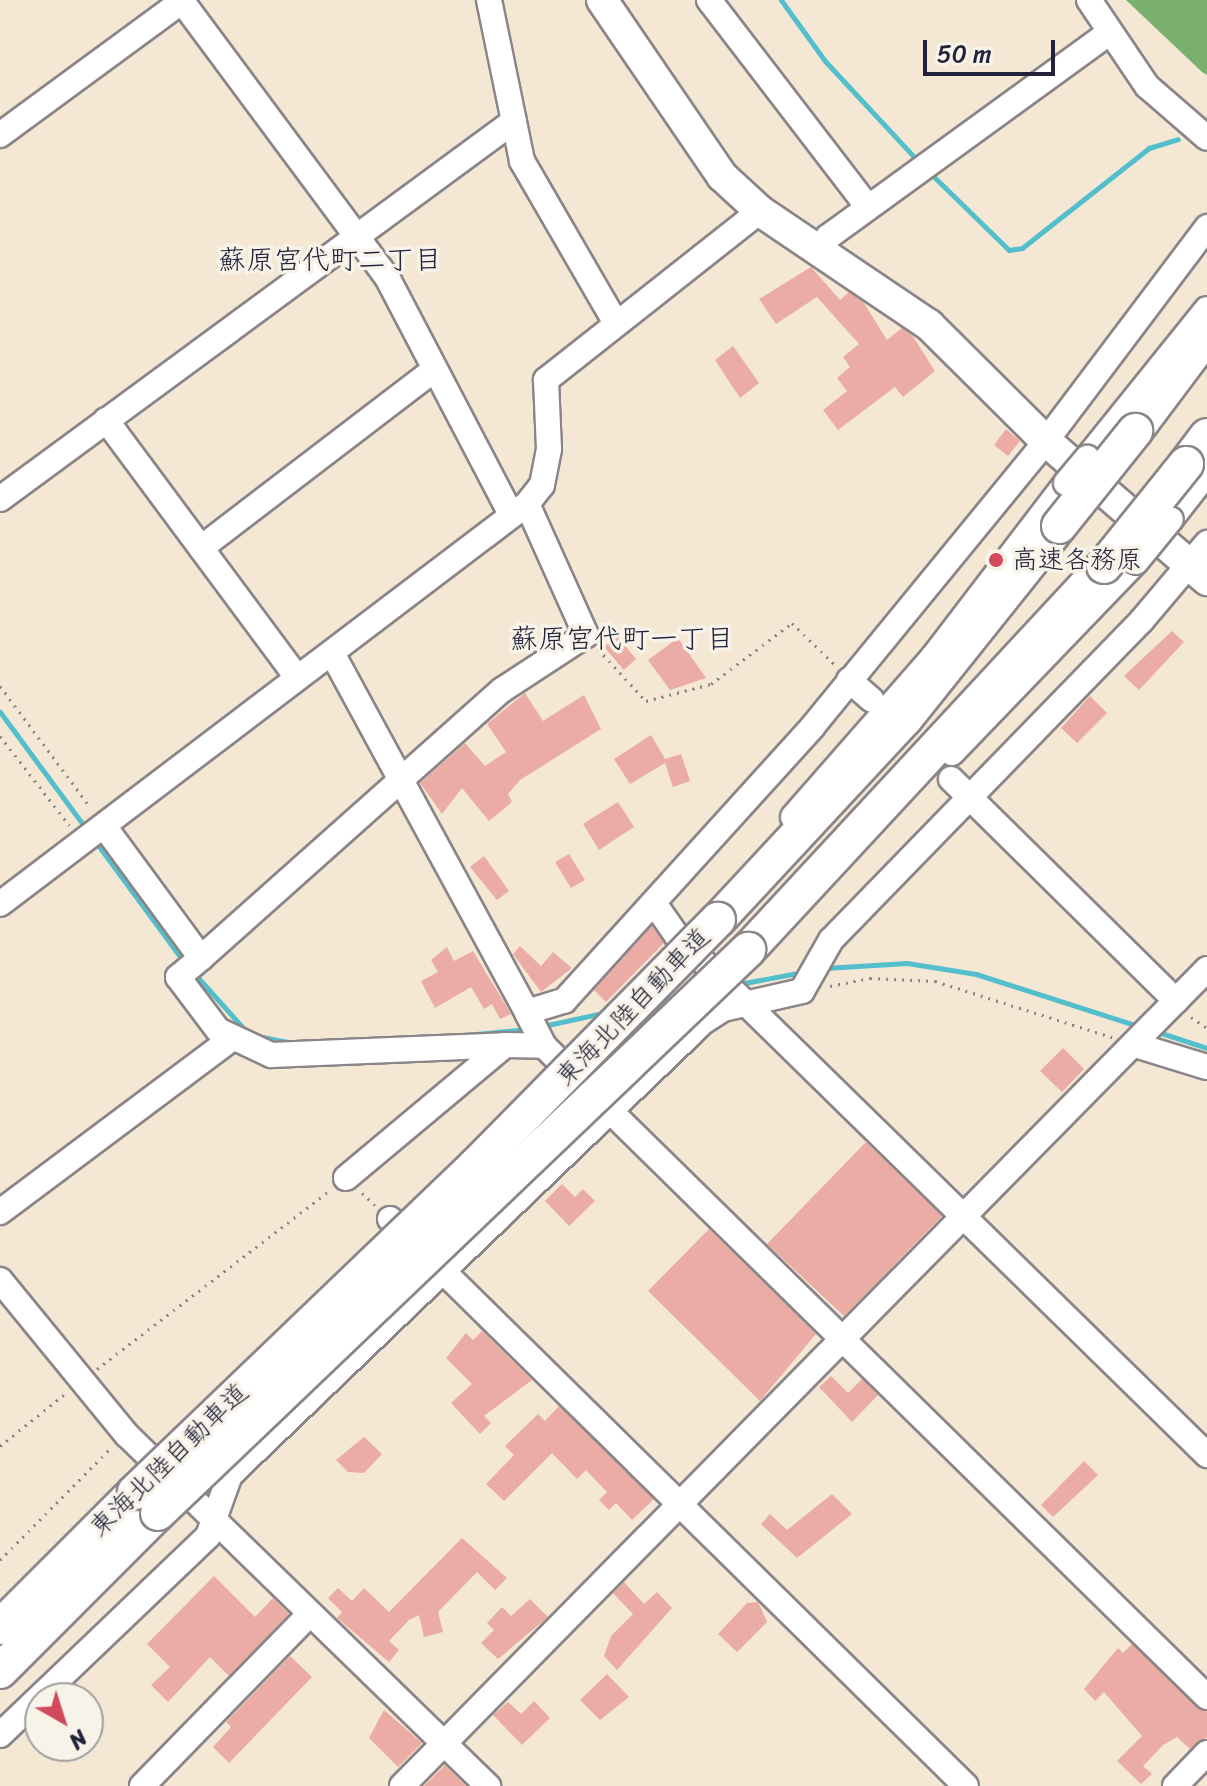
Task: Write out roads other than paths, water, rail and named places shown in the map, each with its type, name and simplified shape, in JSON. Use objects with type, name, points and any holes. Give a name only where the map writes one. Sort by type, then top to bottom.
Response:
[{"type":"highway","name":"東海北陸自動車道","points":[[0,1671],[146,1503],[726,910],[924,697],[1135,431],[1207,335]]},
{"type":"highway","name":"東海北陸自動車道","points":[[0,1627],[146,1503],[748,950],[1120,564],[1197,468],[1207,436]]},
{"type":"main road","points":[[602,0],[722,176],[760,211],[929,325],[1046,441],[1201,563]]},
{"type":"street","points":[[489,0],[514,121],[541,200],[616,323]]},
{"type":"street","points":[[709,0],[868,207]]},
{"type":"street","points":[[1089,0],[1147,86],[1206,136]]},
{"type":"street","points":[[0,135],[182,1],[388,279],[434,370],[519,509],[586,635],[502,690],[405,781],[178,977],[231,1039],[271,1055],[325,1058],[505,1045]]},
{"type":"street","points":[[821,251],[828,237],[1109,33]]},
{"type":"street","points":[[0,499],[354,235],[514,121]]},
{"type":"street","points":[[0,904],[519,509],[542,485],[549,449],[546,380],[616,323],[712,256],[760,211]]},
{"type":"street","points":[[346,1178],[505,1045],[536,1030],[654,903],[849,680],[1046,441],[1207,227]]},
{"type":"street","points":[[726,910],[772,844],[933,657],[1066,483],[1207,309]]},
{"type":"street","points":[[201,548],[434,370]]},
{"type":"street","points":[[106,420],[297,677]]},
{"type":"street","points":[[1120,564],[1171,519],[1197,468]]},
{"type":"street","points":[[0,1735],[208,1536],[230,1475],[703,1022],[723,1009],[744,1002],[805,988],[817,958],[960,788],[1201,563]]},
{"type":"street","points":[[332,653],[405,781],[536,1030],[612,1112],[1207,1697]]},
{"type":"street","points":[[849,680],[872,700]]},
{"type":"street","points":[[960,788],[1176,1001]]},
{"type":"street","points":[[104,826],[192,965]]},
{"type":"street","points":[[654,903],[744,1002],[1207,1455]]},
{"type":"street","points":[[402,1786],[1207,969]]},
{"type":"street","points":[[1144,1035],[1207,1067]]},
{"type":"street","points":[[0,1212],[231,1039]]},
{"type":"street","points":[[390,1219],[966,1786]]},
{"type":"street","points":[[0,1280],[79,1383],[127,1435],[488,1786]]},
{"type":"street","points":[[142,1786],[310,1614]]},
{"type":"street","points":[[1175,1786],[1207,1753]]},
{"type":"waterway","points":[[781,0],[825,61],[918,161]]},
{"type":"waterway","points":[[928,171],[1009,250],[1022,248],[1149,148],[1178,139]]},
{"type":"waterway","points":[[0,712],[87,830]]},
{"type":"waterway","points":[[95,841],[184,962]]},
{"type":"waterway","points":[[825,968],[907,963],[976,974],[1141,1027]]},
{"type":"waterway","points":[[193,972],[245,1030]]},
{"type":"waterway","points":[[739,984],[803,972]]},
{"type":"waterway","points":[[656,1002],[678,997]]},
{"type":"waterway","points":[[543,1026],[607,1012]]},
{"type":"waterway","points":[[476,1034],[529,1029]]},
{"type":"waterway","points":[[1155,1031],[1207,1048]]},
{"type":"waterway","points":[[257,1036],[294,1043]]},
{"type":"place","name":"高速各務原","points":[[996,560]]},
{"type":"district","name":"蘇原宮代町二丁目","points":[[330,260]]},
{"type":"district","name":"蘇原宮代町一丁目","points":[[622,639]]}]
